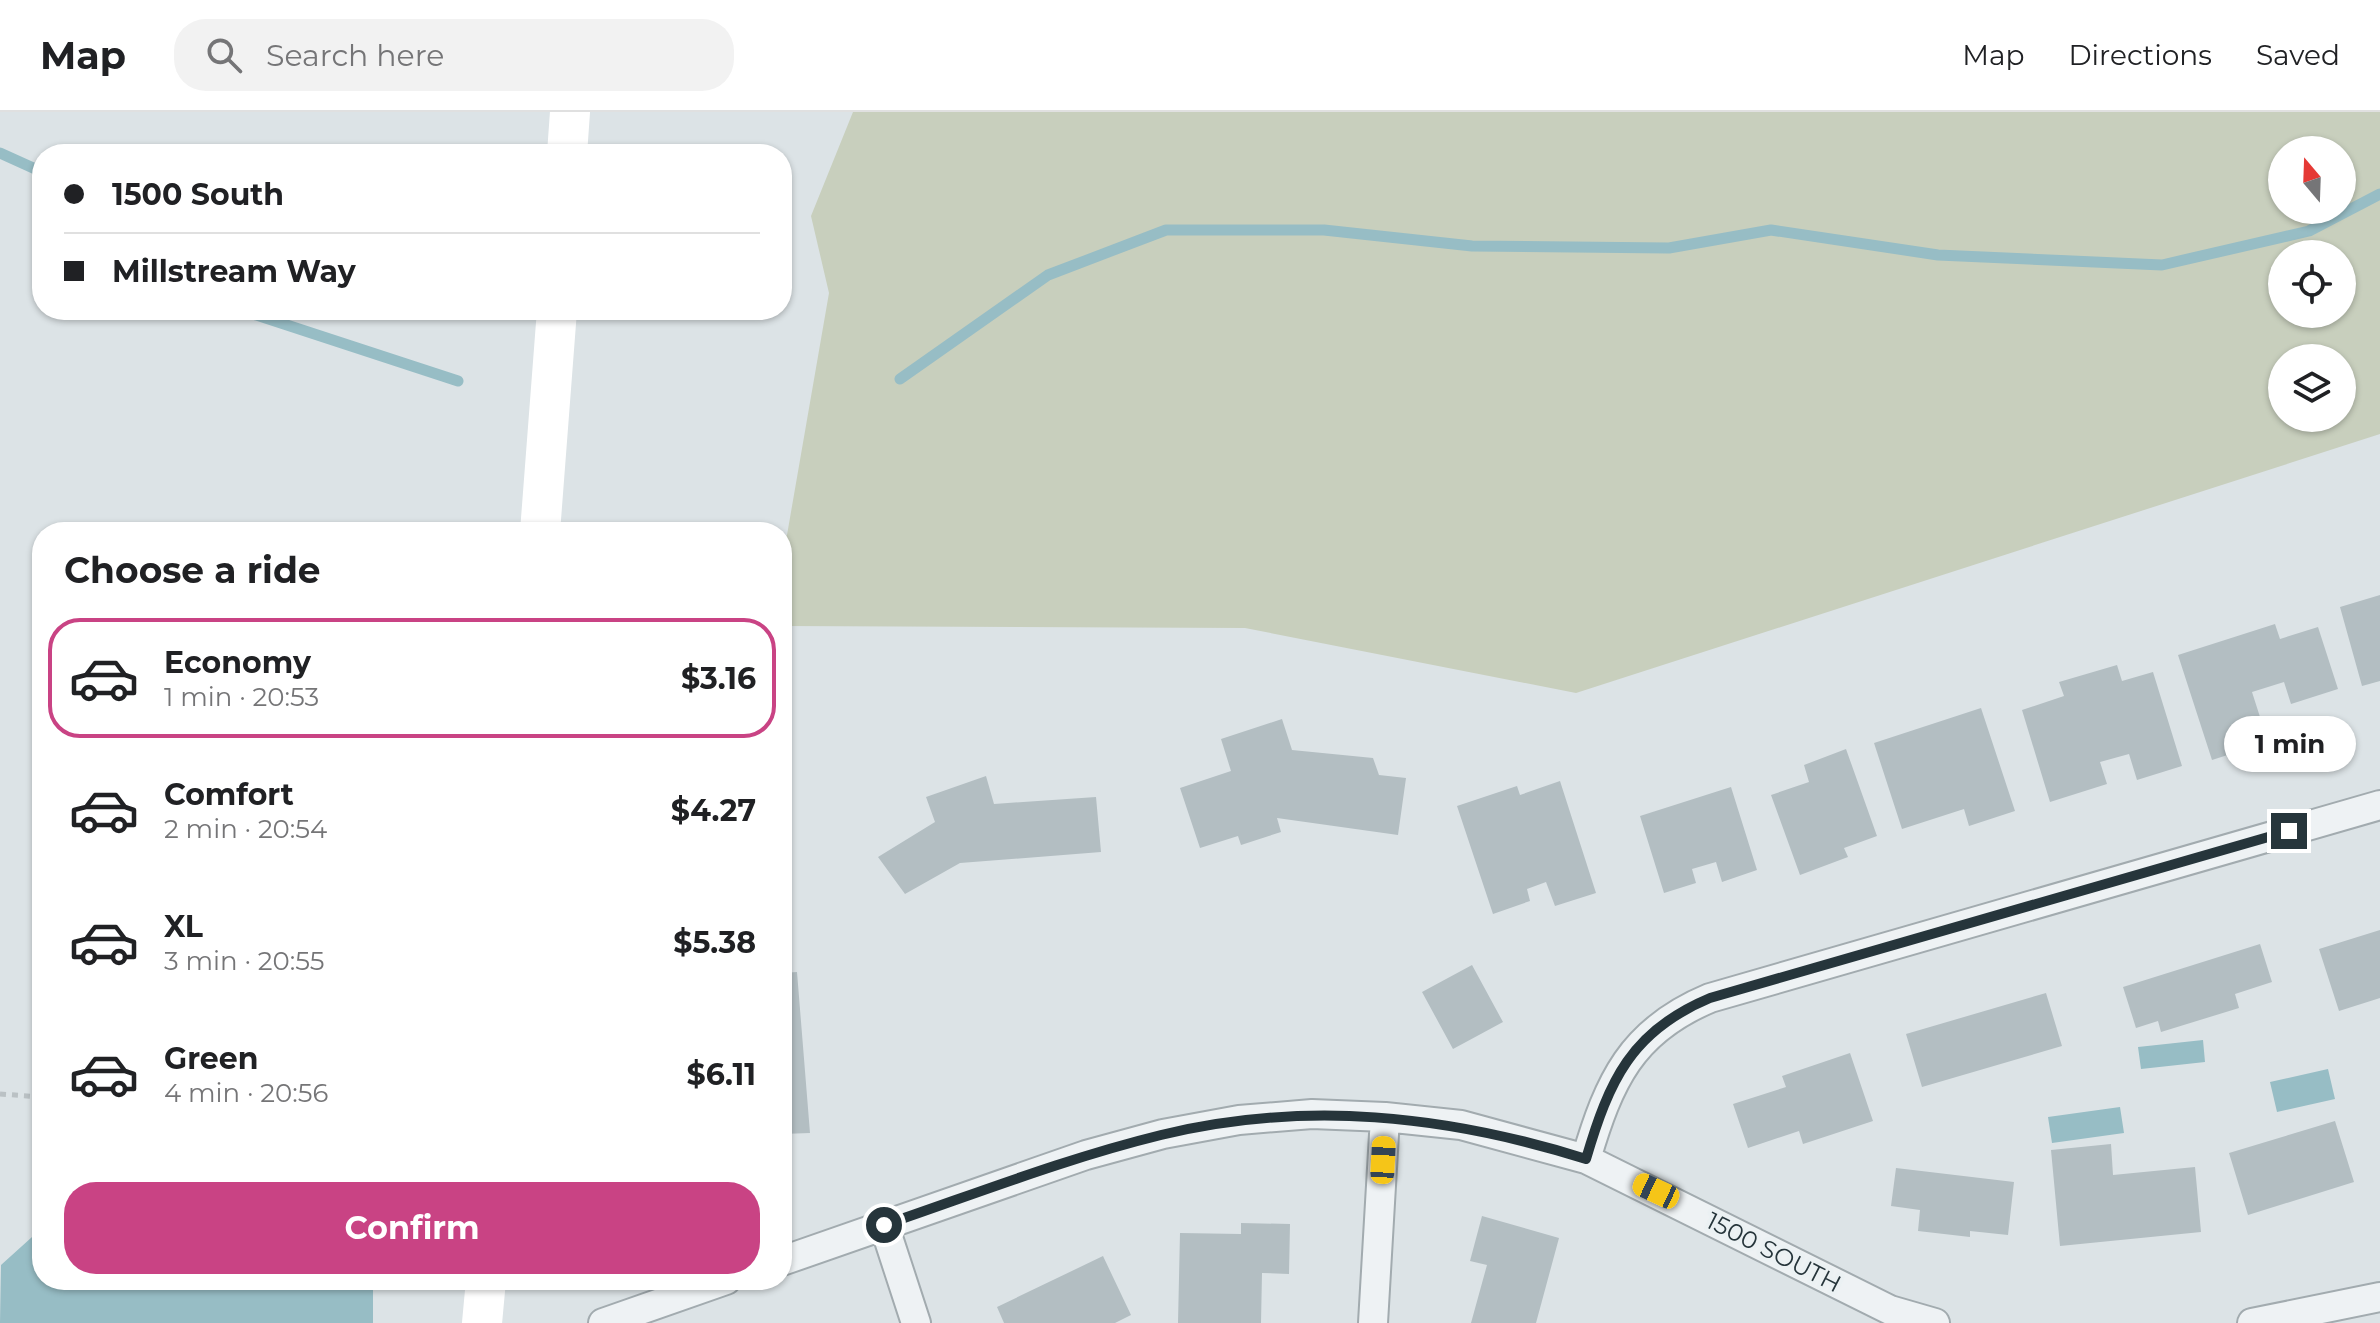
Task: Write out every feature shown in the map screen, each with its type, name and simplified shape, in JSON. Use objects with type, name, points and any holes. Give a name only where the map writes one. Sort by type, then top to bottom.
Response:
[{"type":"street","points":[[568,144],[570,112]]},
{"type":"street","points":[[541,522],[556,320]]},
{"type":"street","points":[[1586,1159],[1602,1110],[1627,1059],[1650,1032],[1677,1012],[1740,989],[2380,805]]},
{"type":"street","name":"1500 SOUTH","points":[[792,1257],[1086,1155],[1163,1134],[1239,1120],[1312,1114],[1385,1117],[1461,1125],[1586,1159],[1890,1310],[1935,1323]]},
{"type":"street","points":[[1373,1323],[1385,1117]]},
{"type":"street","points":[[884,1225],[916,1323]]},
{"type":"street","points":[[482,1323],[485,1290]]},
{"type":"street","points":[[603,1323],[697,1290]]},
{"type":"street","points":[[2252,1323],[2380,1297]]},
{"type":"path","points":[[0,1094],[32,1096]]},
{"type":"green space","points":[[853,112],[2380,112],[2380,434],[1576,693],[1245,628],[792,626],[792,522],[789,522],[829,293],[811,216]]},
{"type":"water","points":[[2203,1040],[2205,1062],[2141,1069],[2138,1047]]},
{"type":"water","points":[[2328,1069],[2335,1099],[2277,1112],[2270,1082]]},
{"type":"water","points":[[2120,1107],[2124,1133],[2052,1143],[2048,1117]]},
{"type":"water","points":[[32,1237],[32,1290],[373,1290],[373,1323],[0,1323],[1,1265]]},
{"type":"building","points":[[2380,595],[2380,681],[2362,686],[2340,607]]},
{"type":"building","points":[[2275,624],[2280,639],[2318,627],[2338,689],[2291,704],[2284,682],[2252,692],[2268,742],[2212,760],[2178,655]]},
{"type":"building","points":[[2117,665],[2122,681],[2153,672],[2182,766],[2137,780],[2129,754],[2100,762],[2107,784],[2050,802],[2022,710],[2064,696],[2059,682]]},
{"type":"building","points":[[1981,708],[2015,811],[1969,826],[1964,809],[1902,829],[1874,743]]},
{"type":"building","points":[[1282,719],[1292,750],[1373,758],[1379,775],[1406,778],[1398,835],[1277,818],[1281,832],[1241,845],[1238,836],[1200,848],[1180,788],[1231,771],[1221,739]]},
{"type":"building","points":[[1846,749],[1877,836],[1844,848],[1848,857],[1800,875],[1771,795],[1809,782],[1804,765]]},
{"type":"building","points":[[986,776],[994,804],[1096,797],[1101,852],[960,863],[905,894],[878,857],[935,822],[926,797]]},
{"type":"building","points":[[1560,781],[1596,893],[1555,906],[1546,882],[1527,889],[1530,901],[1493,914],[1457,806],[1517,786],[1520,795]]},
{"type":"building","points":[[1731,787],[1757,870],[1722,882],[1716,862],[1692,869],[1696,883],[1664,893],[1640,816]]},
{"type":"building","points":[[2380,930],[2380,998],[2339,1011],[2319,949]]},
{"type":"building","points":[[2260,944],[2272,982],[2235,994],[2239,1008],[2161,1032],[2158,1021],[2136,1028],[2123,987]]},
{"type":"building","points":[[1472,965],[1503,1022],[1453,1049],[1422,992]]},
{"type":"building","points":[[792,972],[797,972],[810,1133],[792,1134]]},
{"type":"building","points":[[2046,993],[2062,1046],[1922,1087],[1906,1034]]},
{"type":"building","points":[[1850,1053],[1873,1121],[1803,1144],[1799,1131],[1748,1148],[1733,1104],[1786,1087],[1782,1076]]},
{"type":"building","points":[[2335,1121],[2354,1182],[2248,1215],[2229,1153]]},
{"type":"building","points":[[2111,1144],[2113,1175],[2195,1167],[2201,1232],[2060,1246],[2051,1150]]},
{"type":"building","points":[[1896,1168],[2014,1182],[2008,1235],[1970,1231],[1970,1237],[1918,1231],[1920,1210],[1891,1206]]},
{"type":"building","points":[[1482,1216],[1559,1238],[1536,1323],[1471,1323],[1487,1265],[1470,1261]]},
{"type":"building","points":[[1241,1223],[1290,1224],[1289,1274],[1262,1273],[1261,1323],[1178,1323],[1180,1233],[1241,1234]]},
{"type":"building","points":[[1103,1256],[1131,1315],[1115,1323],[1004,1323],[997,1307]]},
{"type":"waterway","points":[[0,153],[32,167]]},
{"type":"waterway","points":[[900,379],[1048,275],[1166,230],[1324,230],[1472,246],[1669,248],[1771,230],[1938,255],[2162,265],[2309,231],[2380,194]]},
{"type":"waterway","points":[[272,320],[458,381]]},
{"type":"route","points":[[884,1225],[1086,1155],[1163,1134],[1239,1120],[1312,1114],[1461,1125],[1525,1139],[1586,1159],[1604,1104],[1627,1059],[1650,1032],[1677,1012],[1710,998],[2289,831]]}]
